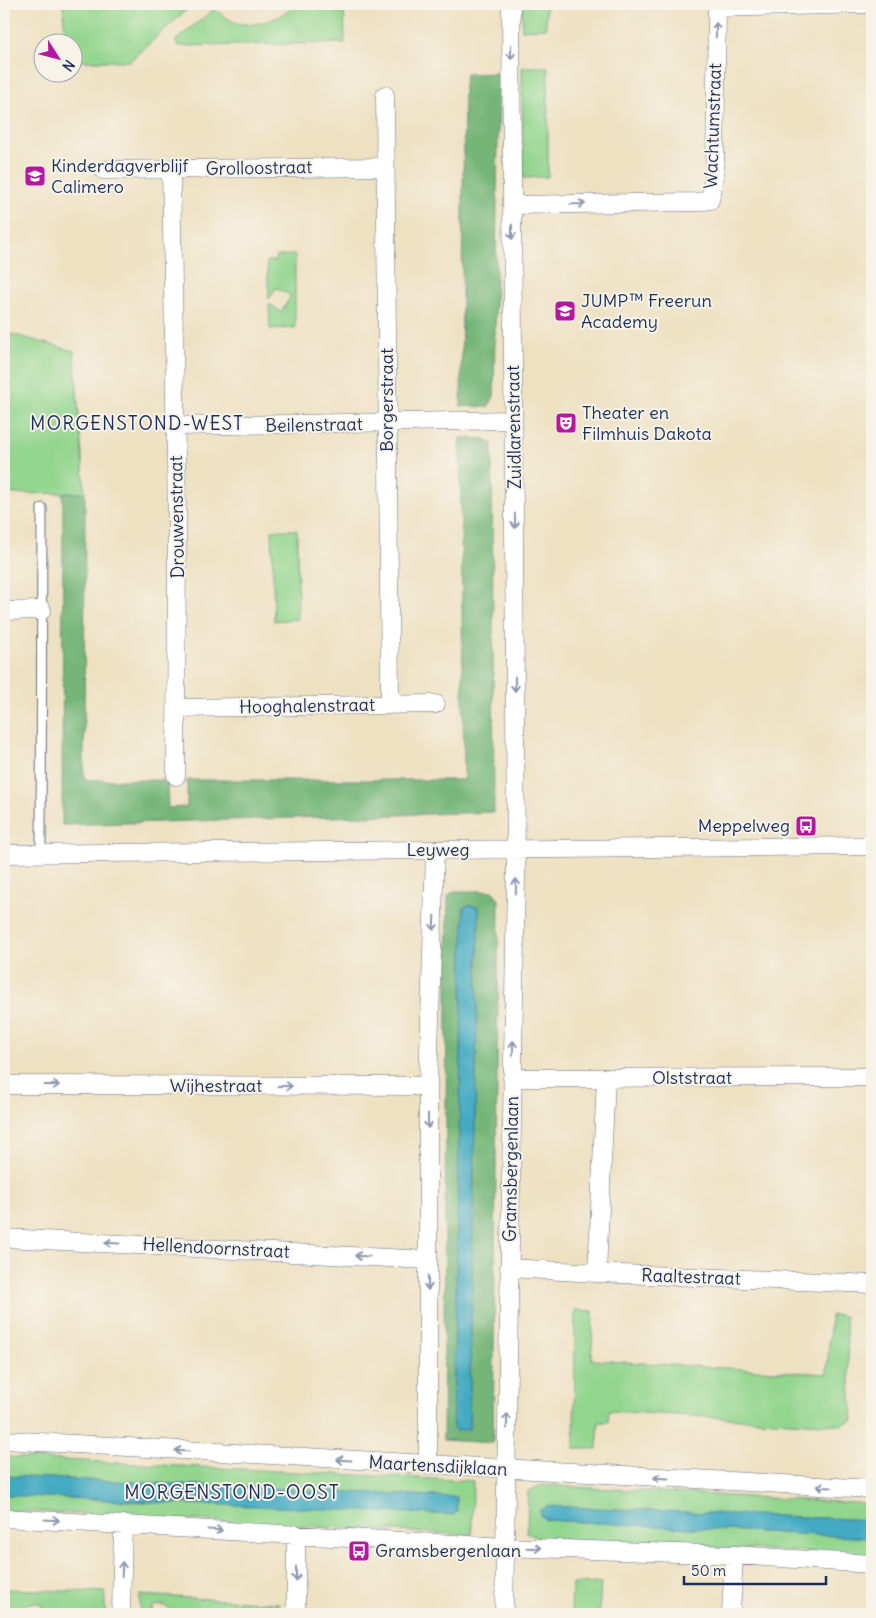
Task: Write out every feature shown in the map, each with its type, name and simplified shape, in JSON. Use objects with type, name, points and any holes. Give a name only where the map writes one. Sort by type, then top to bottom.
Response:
[{"type":"street","name":"Zuidlarenstraat","points":[[511,4],[516,850]]},
{"type":"street","points":[[717,6],[864,4]]},
{"type":"street","name":"Wachtumstraat","points":[[512,205],[696,202],[710,200],[715,169],[717,6]]},
{"type":"street","name":"Borgerstraat","points":[[385,95],[386,424],[390,705]]},
{"type":"street","name":"Grolloostraat","points":[[103,170],[385,167]]},
{"type":"street","name":"Drouwenstraat","points":[[172,169],[176,426],[176,776]]},
{"type":"street","name":"Beilenstraat","points":[[176,426],[386,424],[514,420]]},
{"type":"street","points":[[4,611],[42,610]]},
{"type":"street","name":"Hooghalenstraat","points":[[177,708],[436,704]]},
{"type":"street","name":"Leyweg","points":[[4,854],[872,846]]},
{"type":"street","points":[[428,1465],[428,1086],[435,850]]},
{"type":"street","name":"Gramsbergenlaan","points":[[504,1614],[516,850]]},
{"type":"street","name":"Olststraat","points":[[512,1078],[872,1077]]},
{"type":"street","points":[[597,1273],[606,1078]]},
{"type":"street","name":"Wijhestraat","points":[[4,1085],[428,1086]]},
{"type":"street","name":"Hellendoornstraat","points":[[4,1238],[428,1260]]},
{"type":"street","name":"Raaltestraat","points":[[510,1268],[872,1284]]},
{"type":"street","name":"Maartensdijklaan","points":[[4,1440],[506,1470],[872,1489]]},
{"type":"street","points":[[4,1518],[505,1548],[734,1555],[872,1564]]},
{"type":"street","points":[[121,1614],[123,1524]]},
{"type":"street","points":[[296,1534],[296,1614]]},
{"type":"street","points":[[731,1614],[734,1555]]},
{"type":"lane","points":[[41,853],[42,508]]},
{"type":"green space","points":[[63,4],[193,4],[130,61],[82,61],[82,32],[64,32]]},
{"type":"green space","points":[[297,4],[344,4],[345,43],[179,46],[175,41],[214,9],[234,22],[251,24],[276,18]]},
{"type":"green space","points":[[522,4],[546,4],[546,28],[522,30]]},
{"type":"green space","points":[[522,67],[548,67],[548,177],[523,178]]},
{"type":"green space","points":[[499,73],[494,397],[488,407],[461,406],[464,85],[466,74]]},
{"type":"green space","points":[[295,255],[295,328],[270,329],[269,304],[281,312],[291,296],[276,288],[269,299],[267,261],[275,261],[276,256]]},
{"type":"green space","points":[[4,332],[74,351],[85,493],[4,494]]},
{"type":"green space","points":[[460,438],[485,439],[492,444],[494,812],[62,825],[63,493],[85,493],[84,780],[167,780],[168,808],[187,807],[187,780],[464,780]]},
{"type":"green space","points":[[272,530],[297,530],[298,619],[274,621]]},
{"type":"green space","points":[[454,891],[493,891],[499,900],[493,1443],[443,1440],[448,896]],"holes":[[[464,907],[479,907],[469,1429],[456,1431],[453,1427]]]},
{"type":"green space","points":[[575,1310],[593,1311],[592,1360],[827,1374],[831,1315],[845,1316],[853,1420],[841,1425],[609,1411],[608,1422],[599,1422],[597,1449],[574,1449]]},
{"type":"green space","points":[[4,1457],[473,1481],[472,1535],[4,1510],[4,1495],[205,1505],[456,1497],[4,1476]]},
{"type":"green space","points":[[541,1485],[872,1504],[872,1520],[546,1506],[546,1509],[540,1510],[540,1515],[546,1518],[546,1520],[872,1538],[872,1555],[540,1539],[527,1533],[528,1491]]},
{"type":"green space","points":[[601,1583],[599,1614],[571,1614],[572,1584]]},
{"type":"green space","points":[[4,1589],[105,1592],[105,1614],[41,1614],[43,1605],[31,1603],[24,1605],[16,1614],[4,1614]]},
{"type":"green space","points":[[140,1595],[279,1603],[278,1614],[177,1614],[163,1605],[153,1606],[151,1614],[140,1614]]},
{"type":"water","points":[[470,905],[479,907],[469,1429],[456,1431],[453,1427],[464,907]]},
{"type":"water","points":[[4,1476],[457,1497],[457,1512],[453,1515],[4,1495]]},
{"type":"water","points":[[546,1506],[872,1520],[872,1538],[545,1520],[545,1518],[540,1516],[540,1509],[546,1509]]},
{"type":"place","name":"Kinderdagverblijf Calimero","points":[[35,176]]},
{"type":"place","name":"JUMP™ Freerun Academy","points":[[565,311]]},
{"type":"place","name":"Theater en Filmhuis Dakota","points":[[566,423]]},
{"type":"place","name":"Meppelweg","points":[[806,826]]},
{"type":"place","name":"Gramsbergenlaan","points":[[359,1551]]},
{"type":"district","name":"MORGENSTOND-WEST","points":[[137,423]]},
{"type":"district","name":"MORGENSTOND-OOST","points":[[232,1492]]}]
